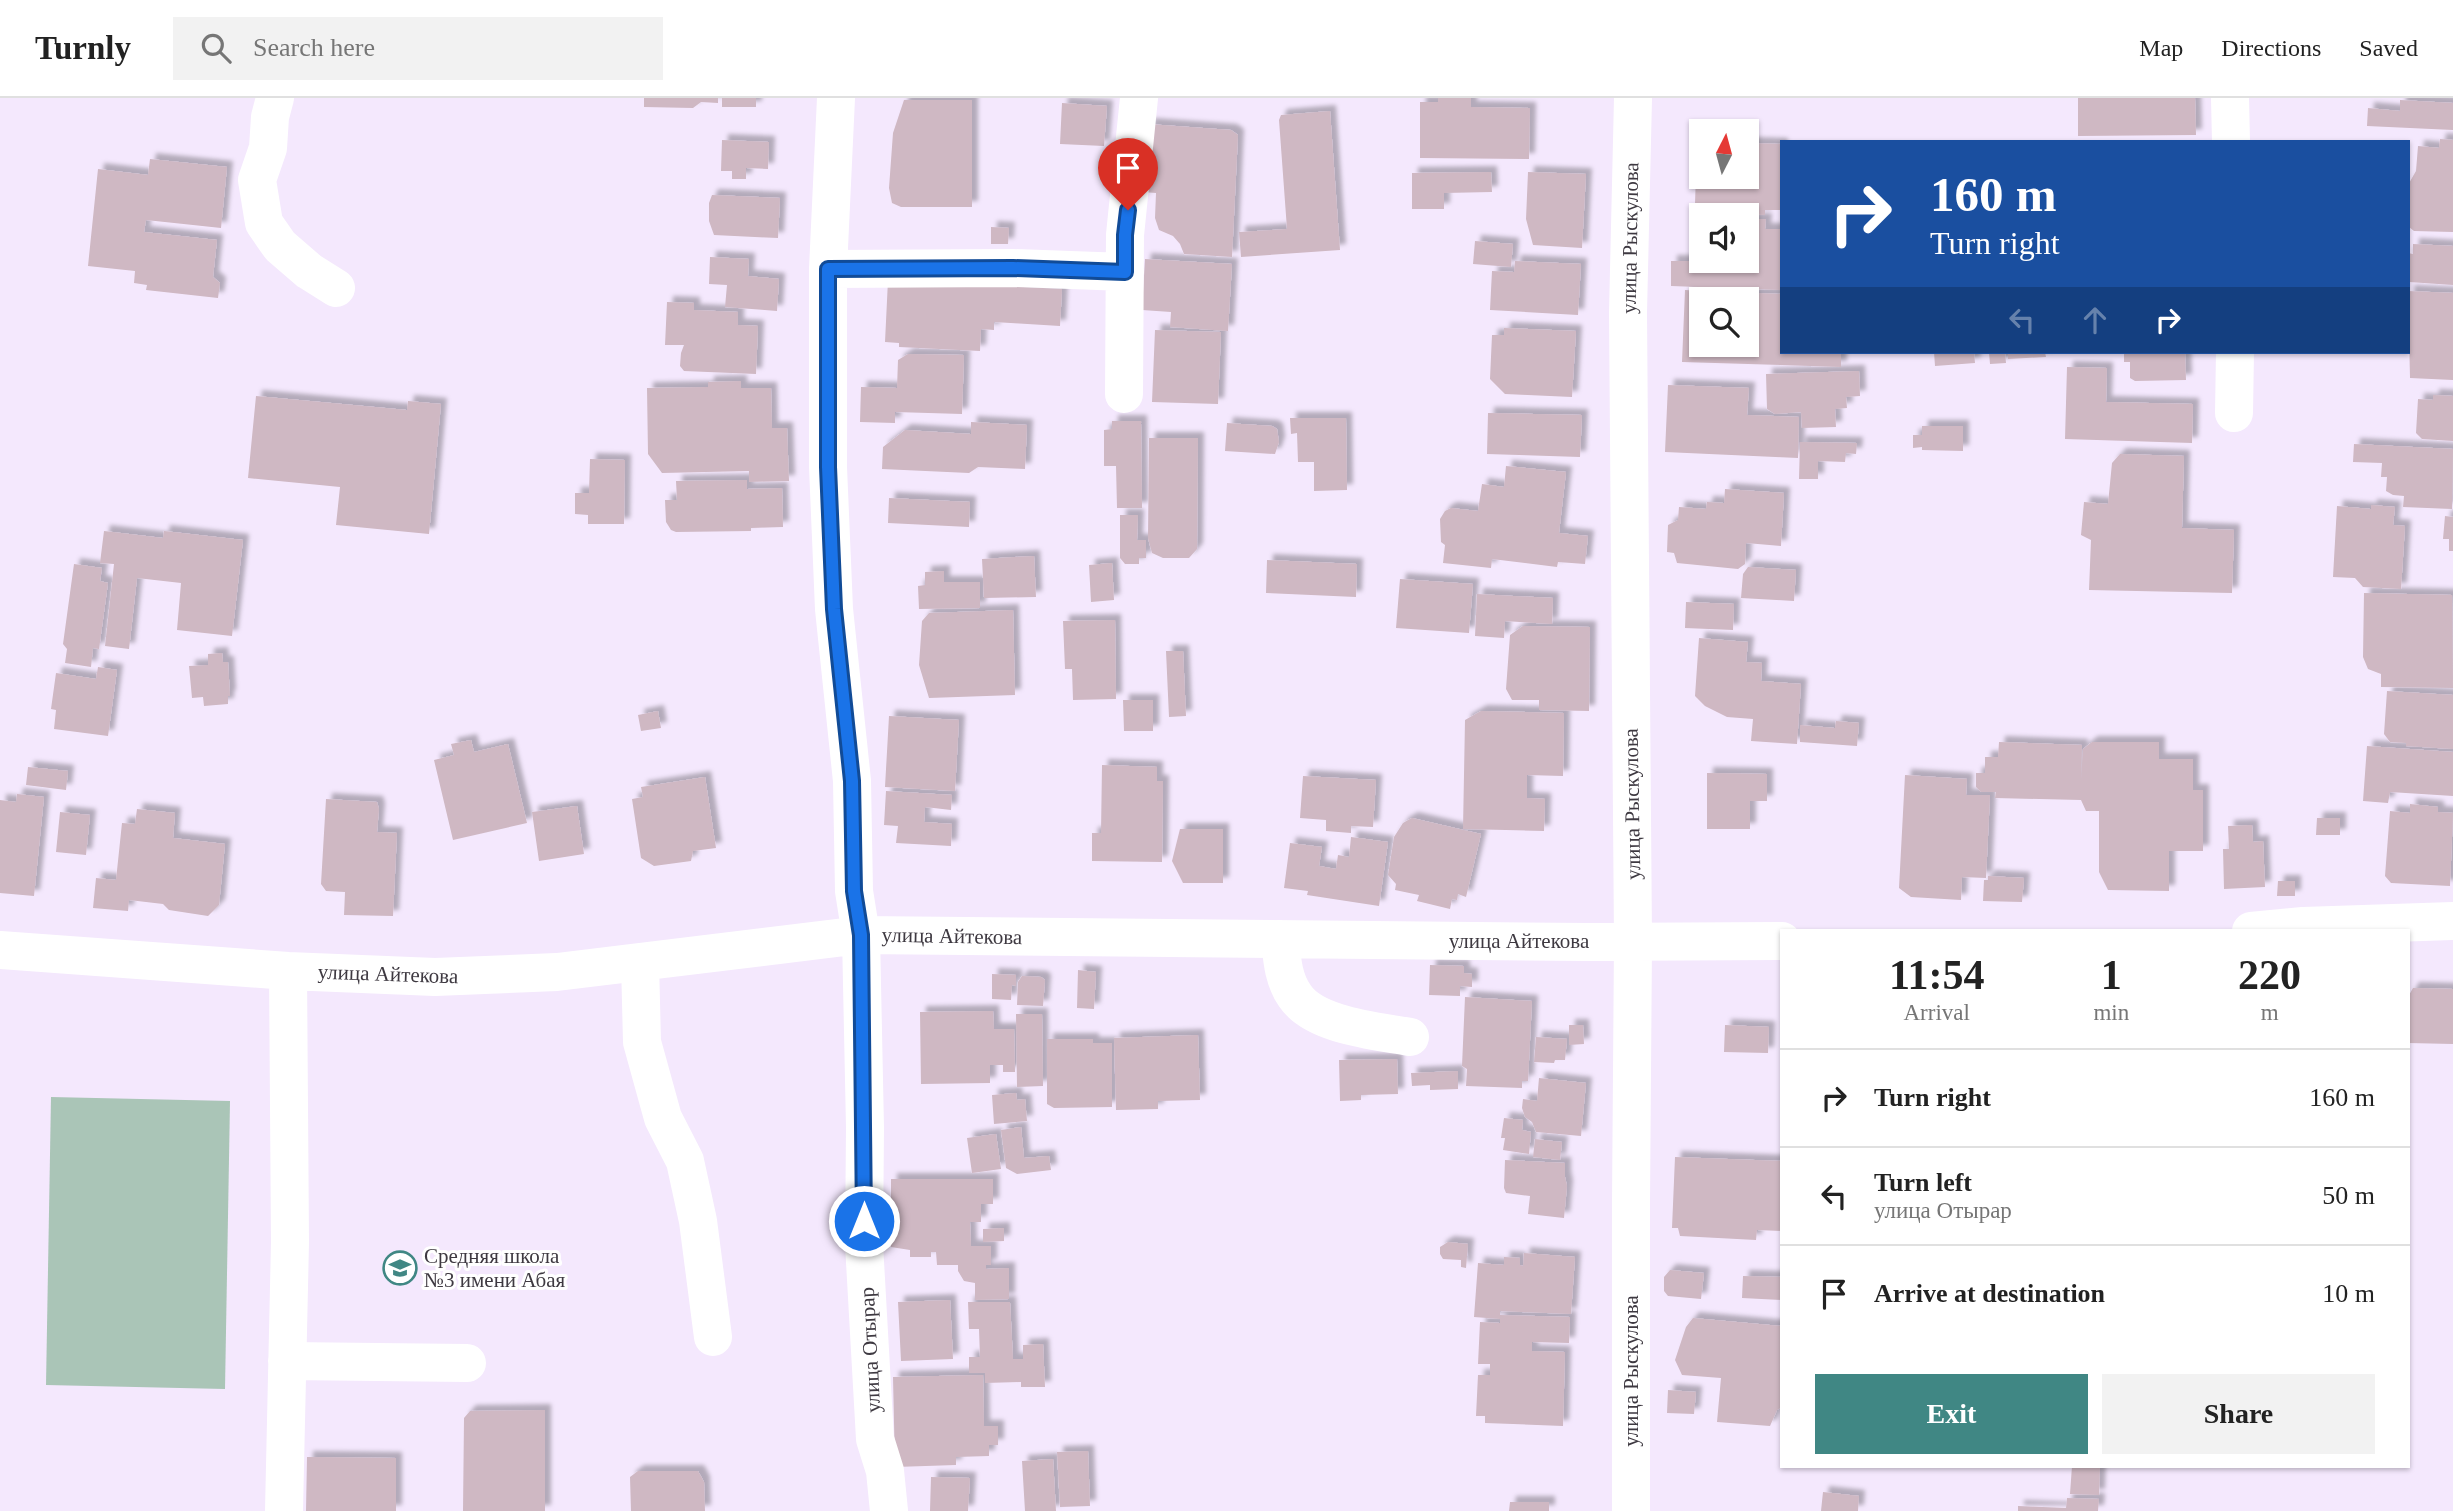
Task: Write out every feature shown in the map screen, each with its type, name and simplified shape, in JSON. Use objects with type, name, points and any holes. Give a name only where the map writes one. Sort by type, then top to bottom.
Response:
[{"type":"street","points":[[275,98],[270,117],[268,148],[257,180],[264,223],[279,246],[309,271],[336,288]]},
{"type":"street","name":"улица Отырар","points":[[836,98],[828,269],[828,467],[834,609],[852,781],[854,891],[861,935],[864,1244],[875,1439],[886,1471],[889,1511]]},
{"type":"street","points":[[1124,394],[1125,235],[1139,98]]},
{"type":"street","name":"улица Рыскулова","points":[[1631,1511],[1633,942],[1628,326],[1633,98]]},
{"type":"street","points":[[2230,98],[2231,140]]},
{"type":"street","points":[[828,269],[1013,268],[1125,272]]},
{"type":"street","points":[[2234,413],[2235,354]]},
{"type":"street","points":[[2303,929],[2453,921]]},
{"type":"street","name":"улица Айтекова","points":[[0,950],[288,971],[435,977],[557,972],[861,935],[1780,942]]},
{"type":"street","points":[[1280,939],[1283,969],[1296,998],[1320,1017],[1364,1029],[1410,1037]]},
{"type":"street","points":[[640,962],[642,1042],[663,1118],[685,1161],[698,1221],[713,1337]]},
{"type":"street","points":[[284,1511],[290,1242],[288,971]]},
{"type":"street","points":[[287,1361],[467,1363]]},
{"type":"green space","points":[[51,1097],[230,1101],[225,1389],[46,1385]]},
{"type":"building","points":[[644,98],[718,98],[718,103],[701,102],[693,108],[644,107]]},
{"type":"building","points":[[722,98],[756,98],[756,107],[722,107]]},
{"type":"building","points":[[1438,98],[1471,98],[1471,107],[1530,108],[1529,159],[1420,158],[1420,102],[1438,102]]},
{"type":"building","points":[[2078,98],[2195,98],[2196,135],[2078,136]]},
{"type":"building","points":[[904,100],[972,100],[972,207],[901,207],[892,203],[889,188],[893,133]]},
{"type":"building","points":[[2400,100],[2453,103],[2453,130],[2367,126],[2368,108],[2400,111]]},
{"type":"building","points":[[1062,103],[1107,106],[1104,146],[1060,144]]},
{"type":"building","points":[[1330,111],[1340,250],[1241,257],[1239,232],[1287,229],[1279,120],[1281,115]]},
{"type":"building","points":[[1148,124],[1231,130],[1238,135],[1232,257],[1184,254],[1173,236],[1159,230],[1155,218],[1156,193],[1143,192]]},
{"type":"building","points":[[2440,139],[2453,140],[2453,232],[2414,231],[2410,228],[2410,182],[2416,171],[2418,146],[2439,148]]},
{"type":"building","points":[[722,140],[769,142],[768,169],[746,168],[746,179],[732,179],[732,171],[721,171]]},
{"type":"building","points":[[1759,143],[1780,144],[1780,210],[1765,210],[1765,215],[1759,215],[1759,203],[1695,203],[1695,189],[1759,189]]},
{"type":"building","points":[[150,159],[227,167],[221,228],[146,220],[144,232],[217,240],[213,277],[220,283],[218,298],[146,290],[147,285],[134,283],[135,271],[88,266],[98,169],[148,175]]},
{"type":"building","points":[[1491,172],[1492,192],[1444,193],[1444,209],[1412,209],[1412,173]]},
{"type":"building","points":[[1528,172],[1586,174],[1582,248],[1533,245],[1526,219]]},
{"type":"building","points":[[712,195],[780,198],[778,238],[714,235],[709,221]]},
{"type":"building","points":[[1759,219],[1766,219],[1765,229],[1780,229],[1780,290],[1759,289],[1759,287],[1671,286],[1671,261],[1689,261],[1689,273],[1759,273]]},
{"type":"building","points":[[991,227],[1009,228],[1008,244],[991,244]]},
{"type":"building","points":[[1475,241],[1513,244],[1511,267],[1473,264]]},
{"type":"building","points":[[2413,244],[2453,246],[2453,285],[2410,282],[2410,253],[2413,254]]},
{"type":"building","points":[[710,257],[749,259],[748,276],[779,279],[777,311],[725,307],[727,285],[709,284]]},
{"type":"building","points":[[1145,259],[1232,264],[1228,331],[1170,327],[1171,312],[1142,310]]},
{"type":"building","points":[[1515,261],[1581,264],[1578,315],[1490,310],[1492,271],[1514,272]]},
{"type":"building","points":[[888,280],[1062,289],[1060,326],[994,322],[994,330],[981,329],[980,351],[899,347],[899,343],[885,342]]},
{"type":"building","points":[[1685,290],[1689,290],[1689,357],[1759,357],[1759,293],[1780,294],[1780,354],[1841,354],[1841,367],[1682,362]]},
{"type":"building","points":[[2410,291],[2453,293],[2453,380],[2410,378]]},
{"type":"building","points":[[667,302],[694,303],[694,310],[738,312],[738,325],[758,326],[756,374],[684,371],[680,366],[684,345],[665,345]]},
{"type":"building","points":[[1504,328],[1576,331],[1572,397],[1505,394],[1490,379],[1492,335],[1504,335]]},
{"type":"building","points":[[1155,330],[1221,332],[1218,404],[1152,402]]},
{"type":"building","points":[[908,354],[964,355],[962,414],[895,412],[895,423],[860,422],[861,387],[897,388],[898,360]]},
{"type":"building","points":[[1934,354],[1974,354],[1975,363],[1935,366]]},
{"type":"building","points":[[1989,354],[2005,354],[2006,363],[1990,364]]},
{"type":"building","points":[[2008,354],[2045,354],[2046,357],[2008,359]]},
{"type":"building","points":[[2124,354],[2185,354],[2186,380],[2135,381],[2130,378],[2130,362],[2124,362]]},
{"type":"building","points":[[2067,367],[2107,368],[2106,402],[2193,404],[2192,443],[2065,439]]},
{"type":"building","points":[[1859,371],[1860,396],[1846,397],[1847,408],[1835,409],[1836,427],[1802,428],[1801,412],[1775,414],[1767,409],[1766,374]]},
{"type":"building","points":[[741,381],[741,388],[771,388],[772,428],[787,428],[789,481],[749,482],[749,471],[662,473],[648,454],[647,388],[708,387],[708,382]]},
{"type":"building","points":[[1668,385],[1749,388],[1747,415],[1799,417],[1798,458],[1665,452]]},
{"type":"building","points":[[2433,395],[2453,396],[2453,441],[2422,439],[2416,433],[2418,399],[2433,400]]},
{"type":"building","points":[[256,396],[407,410],[408,401],[441,404],[429,534],[336,525],[340,487],[248,478]]},
{"type":"building","points":[[1488,413],[1582,415],[1580,457],[1487,454]]},
{"type":"building","points":[[1290,418],[1346,418],[1347,490],[1314,491],[1314,462],[1298,462],[1297,433],[1291,434]]},
{"type":"building","points":[[1112,421],[1141,421],[1142,508],[1117,508],[1116,466],[1104,466],[1104,430],[1112,429]]},
{"type":"building","points":[[971,422],[1027,425],[1025,469],[978,467],[969,473],[882,469],[883,447],[905,430],[971,434]]},
{"type":"building","points":[[1227,423],[1272,426],[1277,429],[1279,442],[1275,454],[1225,451]]},
{"type":"building","points":[[1922,426],[1963,426],[1963,451],[1913,448],[1913,435],[1922,435]]},
{"type":"building","points":[[1149,438],[1198,438],[1197,549],[1189,558],[1163,558],[1152,553],[1148,538]]},
{"type":"building","points":[[1800,442],[1857,443],[1856,454],[1846,453],[1845,462],[1818,461],[1818,479],[1799,479]]},
{"type":"building","points":[[2354,444],[2453,449],[2452,509],[2403,507],[2404,496],[2386,491],[2387,477],[2381,477],[2382,463],[2353,462]]},
{"type":"building","points":[[2120,454],[2184,456],[2182,528],[2234,530],[2232,593],[2089,590],[2091,540],[2081,535],[2084,502],[2108,504],[2112,463]]},
{"type":"building","points":[[590,459],[625,460],[624,524],[588,524],[588,515],[575,514],[575,493],[589,493]]},
{"type":"building","points":[[1506,466],[1566,472],[1559,533],[1588,536],[1585,564],[1558,562],[1557,567],[1492,559],[1491,568],[1443,563],[1445,545],[1441,542],[1440,519],[1445,511],[1451,508],[1478,511],[1482,484],[1504,487]]},
{"type":"building","points":[[747,480],[747,489],[782,488],[783,527],[751,528],[751,531],[676,532],[671,530],[666,522],[665,500],[677,500],[676,481]]},
{"type":"building","points":[[1725,489],[1784,493],[1781,546],[1746,543],[1745,564],[1738,569],[1677,563],[1674,553],[1667,552],[1668,525],[1678,520],[1679,507],[1706,509],[1707,502],[1724,503]]},
{"type":"building","points":[[889,498],[970,502],[969,527],[888,523]]},
{"type":"building","points":[[2371,505],[2395,507],[2393,525],[2405,526],[2401,589],[2363,587],[2355,578],[2333,577],[2337,506],[2371,509]]},
{"type":"building","points":[[1120,515],[1138,515],[1137,540],[1146,540],[1146,558],[1139,558],[1139,564],[1125,564],[1120,558]]},
{"type":"building","points":[[2445,516],[2453,517],[2453,551],[2449,551],[2449,539],[2443,539]]},
{"type":"building","points":[[104,531],[163,538],[164,531],[243,540],[232,636],[177,630],[181,583],[137,578],[129,649],[105,646],[114,564],[100,563]]},
{"type":"building","points":[[1034,556],[1036,597],[984,598],[982,559]]},
{"type":"building","points":[[1267,560],[1357,564],[1356,597],[1266,593]]},
{"type":"building","points":[[1112,563],[1114,600],[1091,602],[1089,565]]},
{"type":"building","points":[[74,564],[102,568],[100,581],[108,583],[99,649],[93,648],[91,667],[65,663],[67,649],[63,644]]},
{"type":"building","points":[[1748,567],[1796,570],[1794,601],[1741,598],[1743,574]]},
{"type":"building","points":[[944,571],[944,582],[980,582],[980,608],[919,609],[918,586],[925,585],[925,572]]},
{"type":"building","points":[[1400,579],[1473,584],[1469,633],[1396,628]]},
{"type":"building","points":[[2364,593],[2452,595],[2453,688],[2381,687],[2381,674],[2368,669],[2363,657]]},
{"type":"building","points":[[1477,594],[1553,598],[1552,624],[1505,621],[1504,638],[1475,636]]},
{"type":"building","points":[[1686,602],[1734,604],[1733,630],[1685,628]]},
{"type":"building","points":[[1013,610],[1015,695],[929,698],[919,665],[922,621],[929,613]]},
{"type":"building","points":[[1115,620],[1116,699],[1073,700],[1072,669],[1065,669],[1063,621]]},
{"type":"building","points":[[1523,626],[1590,627],[1589,711],[1539,710],[1539,700],[1512,700],[1506,689],[1510,635]]},
{"type":"building","points":[[1699,638],[1748,642],[1746,662],[1762,663],[1761,681],[1801,684],[1797,744],[1751,741],[1753,719],[1727,717],[1705,706],[1695,696]]},
{"type":"building","points":[[1166,651],[1183,651],[1186,716],[1169,717]]},
{"type":"building","points":[[222,653],[223,662],[228,662],[228,704],[204,706],[203,697],[192,698],[189,666],[208,665],[208,654]]},
{"type":"building","points":[[98,667],[117,670],[108,736],[54,729],[56,710],[51,709],[56,673],[96,679]]},
{"type":"building","points":[[2387,691],[2453,695],[2453,749],[2406,746],[2406,743],[2390,742],[2384,734]]},
{"type":"building","points":[[1123,700],[1153,700],[1153,731],[1124,731]]},
{"type":"building","points":[[658,711],[661,728],[641,731],[638,715]]},
{"type":"building","points":[[1481,711],[1564,713],[1563,776],[1527,775],[1527,798],[1545,799],[1544,831],[1463,829],[1465,720]]},
{"type":"building","points":[[889,716],[959,720],[955,791],[885,787]]},
{"type":"building","points":[[1836,721],[1859,723],[1857,746],[1800,742],[1800,725],[1835,728]]},
{"type":"building","points":[[471,740],[474,752],[508,744],[527,823],[453,840],[434,760],[454,755],[451,744]]},
{"type":"building","points":[[1999,742],[2082,745],[2081,780],[2083,749],[2092,742],[2159,742],[2159,759],[2193,759],[2193,790],[2203,790],[2203,851],[2169,851],[2169,891],[2108,890],[2099,872],[2099,811],[2086,811],[2081,800],[1995,798],[1996,792],[1981,792],[1976,787],[1976,773],[1985,773],[1985,757],[1998,757]]},
{"type":"building","points":[[2367,746],[2453,752],[2453,796],[2390,792],[2388,803],[2363,801]]},
{"type":"building","points":[[1102,765],[1157,767],[1157,781],[1163,781],[1162,862],[1092,861],[1092,833],[1101,833]]},
{"type":"building","points":[[28,767],[68,771],[66,790],[26,785]]},
{"type":"building","points":[[1707,773],[1767,774],[1767,801],[1750,801],[1750,829],[1707,829]]},
{"type":"building","points":[[1905,775],[1967,779],[1966,795],[1990,795],[1986,878],[1962,877],[1961,900],[1911,897],[1899,888]]},
{"type":"building","points":[[1303,776],[1376,780],[1373,827],[1351,826],[1351,833],[1326,831],[1326,820],[1300,818]]},
{"type":"building","points":[[705,777],[716,848],[693,851],[691,861],[654,866],[641,858],[632,799],[643,797],[641,787]]},
{"type":"building","points":[[886,791],[952,795],[951,810],[925,807],[924,822],[952,824],[951,846],[896,843],[898,826],[884,825]]},
{"type":"building","points":[[17,794],[44,797],[34,896],[0,893],[0,800],[16,802]]},
{"type":"building","points":[[326,799],[377,802],[377,832],[397,833],[393,916],[344,915],[345,892],[326,891],[321,884]]},
{"type":"building","points":[[2410,804],[2438,807],[2438,812],[2453,813],[2450,886],[2391,883],[2385,876],[2390,811],[2410,813]]},
{"type":"building","points":[[577,806],[584,854],[539,861],[532,812]]},
{"type":"building","points":[[137,809],[175,813],[173,838],[225,844],[219,905],[208,916],[169,910],[163,904],[129,900],[128,911],[93,908],[96,878],[116,880],[122,823],[135,824]]},
{"type":"building","points":[[60,812],[90,815],[86,855],[56,852]]},
{"type":"building","points":[[1412,818],[1481,834],[1466,897],[1458,894],[1457,900],[1452,899],[1450,909],[1417,901],[1419,895],[1395,890],[1396,884],[1388,875],[1394,837],[1403,823]]},
{"type":"building","points":[[2317,818],[2340,818],[2340,835],[2316,835]]},
{"type":"building","points":[[2252,825],[2253,842],[2263,841],[2265,887],[2224,889],[2223,849],[2229,849],[2228,826]]},
{"type":"building","points":[[1180,829],[1223,829],[1223,883],[1183,883],[1172,861]]},
{"type":"building","points":[[1351,837],[1388,842],[1379,906],[1307,895],[1308,891],[1284,888],[1290,843],[1322,847],[1319,866],[1336,869],[1338,855],[1349,857]]},
{"type":"building","points":[[1988,876],[2024,878],[2022,902],[1983,901],[1984,880],[1988,880]]},
{"type":"building","points":[[2278,881],[2295,881],[2295,896],[2277,896]]},
{"type":"building","points":[[1430,965],[1464,966],[1464,973],[1472,974],[1472,987],[1460,986],[1460,996],[1429,995]]},
{"type":"building","points":[[1078,970],[1096,972],[1094,1009],[1077,1008]]},
{"type":"building","points":[[992,974],[1016,975],[1016,986],[1012,985],[1011,1000],[992,999]]},
{"type":"building","points":[[1022,976],[1041,977],[1045,980],[1043,1006],[1017,1005],[1018,982]]},
{"type":"building","points":[[2413,988],[2453,989],[2453,1044],[2410,1043],[2410,993]]},
{"type":"building","points":[[1465,997],[1532,1001],[1528,1081],[1522,1081],[1522,1088],[1466,1086],[1467,1069],[1462,1066]]},
{"type":"building","points":[[993,1011],[994,1029],[1014,1029],[1015,1072],[1003,1072],[1003,1065],[990,1065],[990,1083],[921,1084],[920,1012]]},
{"type":"building","points":[[1016,1014],[1042,1014],[1043,1086],[1017,1087]]},
{"type":"building","points":[[1569,1025],[1583,1025],[1584,1044],[1569,1045]]},
{"type":"building","points":[[1725,1025],[1769,1027],[1768,1053],[1724,1052]]},
{"type":"building","points":[[1198,1035],[1200,1100],[1158,1101],[1158,1109],[1116,1110],[1114,1038]]},
{"type":"building","points":[[1536,1037],[1567,1039],[1565,1060],[1555,1060],[1554,1063],[1534,1062]]},
{"type":"building","points":[[1047,1039],[1093,1039],[1093,1043],[1112,1043],[1112,1107],[1054,1108],[1047,1104]]},
{"type":"building","points":[[1397,1059],[1398,1094],[1361,1095],[1361,1100],[1340,1101],[1339,1060]]},
{"type":"building","points":[[1458,1071],[1458,1089],[1430,1090],[1430,1085],[1412,1086],[1411,1073]]},
{"type":"building","points":[[1539,1078],[1586,1083],[1581,1136],[1536,1132],[1532,1122],[1525,1117],[1523,1099],[1537,1101]]},
{"type":"building","points":[[1016,1093],[1017,1100],[1025,1099],[1027,1121],[994,1124],[992,1095]]},
{"type":"building","points":[[1504,1118],[1523,1120],[1522,1130],[1531,1132],[1529,1154],[1503,1150],[1505,1138],[1501,1138]]},
{"type":"building","points":[[1021,1127],[1024,1158],[1049,1156],[1051,1170],[1017,1174],[1006,1168],[1001,1130]]},
{"type":"building","points":[[996,1134],[1001,1169],[972,1173],[967,1138]]},
{"type":"building","points":[[1535,1139],[1562,1142],[1560,1160],[1533,1157]]},
{"type":"building","points":[[1675,1157],[1780,1161],[1780,1231],[1757,1230],[1756,1240],[1680,1236],[1678,1228],[1672,1228]]},
{"type":"building","points":[[1505,1160],[1565,1163],[1567,1186],[1564,1218],[1528,1214],[1530,1196],[1506,1193]]},
{"type":"building","points":[[891,1179],[993,1179],[993,1204],[981,1204],[981,1222],[970,1222],[971,1246],[991,1246],[991,1265],[986,1265],[986,1269],[1009,1268],[1009,1299],[975,1300],[975,1283],[964,1281],[958,1271],[958,1265],[937,1265],[936,1252],[931,1252],[931,1257],[910,1257],[910,1250],[891,1247]]},
{"type":"building","points":[[1004,1228],[1004,1241],[983,1242],[983,1229]]},
{"type":"building","points":[[1448,1242],[1468,1244],[1466,1268],[1461,1267],[1461,1260],[1443,1259],[1440,1247]]},
{"type":"building","points":[[1524,1253],[1575,1257],[1571,1314],[1500,1311],[1500,1315],[1570,1317],[1569,1343],[1532,1342],[1532,1351],[1565,1352],[1563,1426],[1485,1423],[1485,1416],[1476,1416],[1478,1375],[1490,1375],[1490,1364],[1478,1364],[1480,1322],[1500,1323],[1500,1319],[1474,1317],[1478,1263],[1504,1265],[1504,1257],[1520,1258],[1520,1265],[1523,1266]]},
{"type":"building","points":[[1670,1270],[1704,1273],[1701,1299],[1668,1296],[1664,1291],[1664,1277]]},
{"type":"building","points":[[1743,1276],[1780,1277],[1780,1300],[1742,1298]]},
{"type":"building","points":[[950,1300],[953,1359],[901,1361],[898,1302]]},
{"type":"building","points":[[968,1302],[1010,1302],[1013,1359],[1023,1359],[1023,1345],[1043,1344],[1045,1387],[1021,1387],[1021,1382],[985,1383],[985,1373],[969,1373],[969,1357],[980,1357],[979,1329],[969,1329]]},
{"type":"building","points":[[1693,1318],[1780,1326],[1780,1408],[1770,1426],[1717,1422],[1721,1378],[1682,1375],[1675,1360],[1686,1327]]},
{"type":"building","points":[[983,1375],[984,1426],[998,1426],[998,1445],[989,1445],[989,1456],[956,1457],[956,1465],[895,1467],[893,1377]]},
{"type":"building","points":[[1668,1390],[1696,1392],[1694,1414],[1667,1413]]},
{"type":"building","points":[[545,1410],[545,1511],[463,1511],[464,1418],[470,1411]]},
{"type":"building","points":[[1088,1451],[1090,1506],[1060,1507],[1057,1452]]},
{"type":"building","points":[[307,1457],[396,1458],[396,1511],[306,1511]]},
{"type":"building","points":[[1053,1459],[1056,1511],[1025,1511],[1022,1461]]},
{"type":"building","points":[[2072,1468],[2100,1468],[2099,1495],[2070,1494]]},
{"type":"building","points":[[638,1471],[698,1471],[704,1482],[705,1511],[631,1511],[630,1477]]},
{"type":"building","points":[[931,1477],[970,1478],[968,1511],[930,1511]]},
{"type":"building","points":[[1823,1492],[1859,1496],[1858,1511],[1821,1511]]},
{"type":"building","points":[[2067,1498],[2099,1499],[2098,1511],[2018,1511],[2018,1506],[2066,1508]]},
{"type":"building","points":[[1510,1502],[1549,1502],[1549,1511],[1509,1511]]},
{"type":"place","name":"Средняя школа №3 имени Абая","points":[[400,1268]]},
{"type":"route","points":[[864,1221],[861,935],[854,891],[852,781],[834,609],[828,467],[828,269],[1013,268],[1125,272],[1128,210]]}]
